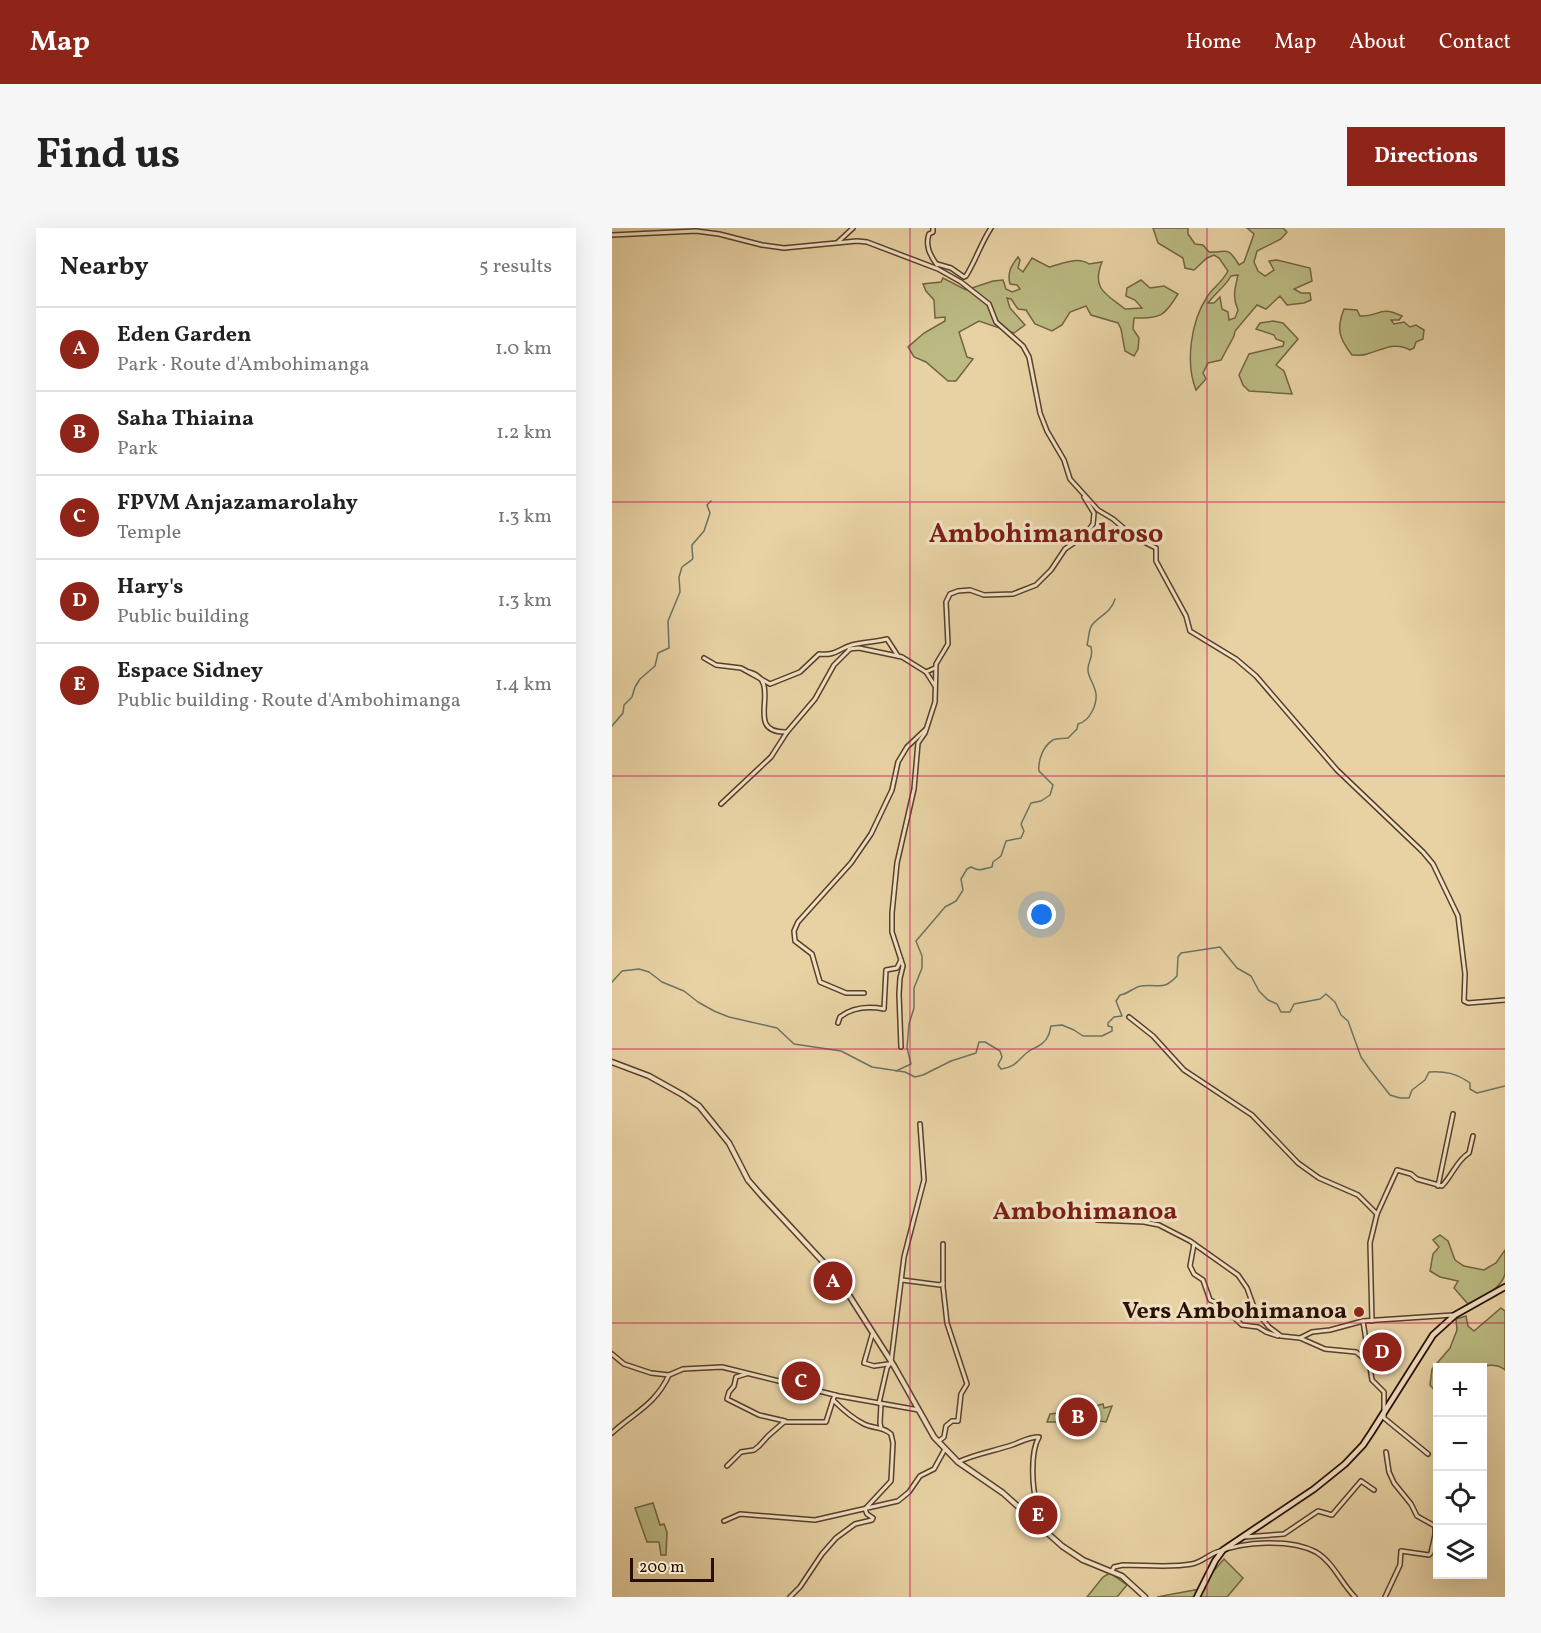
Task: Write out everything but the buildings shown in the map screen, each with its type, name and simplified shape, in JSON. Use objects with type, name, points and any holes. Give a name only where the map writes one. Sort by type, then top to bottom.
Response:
[{"type":"main road","points":[[1197,1597],[1223,1550],[1334,1474],[1363,1445],[1433,1335],[1455,1315],[1505,1287]]},
{"type":"street","points":[[838,242],[853,228]]},
{"type":"street","points":[[933,228],[933,232],[929,234],[928,244],[930,255],[938,269]]},
{"type":"street","points":[[937,264],[966,276],[991,228]]},
{"type":"street","points":[[612,235],[696,231],[784,248],[857,241],[877,245],[938,269],[961,282],[989,304],[996,322],[1023,346],[1029,357],[1037,400],[1045,426],[1064,460],[1067,475],[1098,510],[1113,519],[1126,531],[1156,548],[1156,561],[1186,616],[1190,631],[1236,659],[1262,681],[1337,770],[1433,864],[1458,916],[1465,974],[1464,1001],[1468,1003],[1505,1000]]},
{"type":"street","points":[[901,1047],[899,994],[903,966],[892,932],[897,863],[914,789],[918,743],[927,729],[935,702],[937,659],[946,650],[949,638],[947,598],[950,594],[964,590],[989,595],[1013,594],[1035,585],[1051,570],[1065,549],[1084,536],[1094,524],[1094,513],[1084,500],[1084,495]]},
{"type":"street","points":[[763,681],[772,683],[800,672],[819,654],[833,655],[851,645],[886,639],[898,656]]},
{"type":"street","points":[[841,651],[859,648],[898,656],[926,672],[935,686]]},
{"type":"street","points":[[721,804],[771,757],[811,704],[834,665],[850,649]]},
{"type":"street","points":[[704,658],[716,665],[741,668],[760,675],[765,689],[764,717],[766,723],[772,731],[788,732]]},
{"type":"street","points":[[926,672],[936,667]]},
{"type":"street","points":[[864,993],[846,993],[820,982],[812,954],[795,941],[794,931],[798,922],[850,863],[871,834],[892,790],[898,762],[907,747],[927,729]]},
{"type":"street","points":[[838,1023],[840,1017],[849,1011],[871,1006],[884,1009],[886,970],[897,968],[901,960]]},
{"type":"street","points":[[1129,1017],[1153,1036],[1163,1050],[1184,1070],[1252,1115],[1298,1163],[1318,1178],[1358,1195],[1377,1214]]},
{"type":"street","points":[[612,1062],[649,1076],[699,1106],[729,1143],[748,1180],[838,1278],[945,1449],[958,1462],[994,1486],[1075,1555],[1122,1576],[1145,1597]]},
{"type":"street","points":[[1438,1186],[1453,1114]]},
{"type":"street","points":[[881,1428],[879,1423],[881,1404],[879,1403],[890,1363],[904,1257],[924,1180],[920,1124]]},
{"type":"street","points":[[1372,1321],[1370,1243],[1377,1214],[1397,1170],[1442,1186],[1461,1158],[1469,1153],[1473,1136]]},
{"type":"street","points":[[1089,1213],[1097,1220],[1159,1225],[1194,1244],[1238,1275],[1247,1288],[1255,1310],[1269,1327],[1281,1336],[1300,1338],[1325,1349],[1356,1352],[1369,1365]]},
{"type":"street","points":[[939,1441],[944,1437],[946,1426],[952,1421],[958,1421],[960,1401],[967,1379],[947,1323],[943,1283],[943,1244]]},
{"type":"street","points":[[1194,1244],[1190,1266],[1194,1274],[1203,1280],[1210,1300],[1233,1314],[1242,1325],[1258,1327],[1278,1336]]},
{"type":"street","points":[[902,1280],[940,1285],[943,1283]]},
{"type":"street","points":[[1300,1338],[1312,1332],[1330,1330],[1363,1321],[1455,1315]]},
{"type":"street","points":[[1363,1321],[1372,1380],[1384,1392],[1383,1415],[1428,1454]]},
{"type":"street","points":[[872,1335],[864,1363],[874,1366],[890,1363]]},
{"type":"street","points":[[612,1354],[624,1364],[651,1373],[669,1375],[683,1369],[713,1366],[762,1375],[835,1395],[919,1410]]},
{"type":"street","points":[[749,1374],[736,1377],[735,1385],[727,1399],[759,1415],[787,1421],[826,1422],[835,1395]]},
{"type":"street","points":[[612,1433],[643,1410],[657,1395],[669,1375]]},
{"type":"street","points":[[833,1400],[846,1414],[872,1427],[890,1432],[892,1437],[890,1484],[865,1509]]},
{"type":"street","points":[[727,1466],[741,1452],[754,1450],[787,1421]]},
{"type":"street","points":[[958,1462],[966,1457],[1010,1445],[1026,1438],[1039,1437],[1035,1447],[1032,1486],[1037,1505],[1024,1506],[1020,1509]]},
{"type":"street","points":[[724,1521],[740,1514],[815,1520],[902,1498],[920,1476],[934,1469],[945,1449]]},
{"type":"street","points":[[1386,1452],[1389,1472],[1394,1482],[1417,1516],[1434,1525]]},
{"type":"street","points":[[1242,1537],[1284,1534],[1318,1511],[1332,1515],[1361,1481],[1374,1490]]},
{"type":"street","points":[[790,1597],[800,1587],[818,1558],[836,1538],[855,1524],[872,1520],[873,1518],[867,1514],[865,1509]]},
{"type":"street","points":[[1112,1571],[1113,1567],[1123,1565],[1190,1564],[1204,1561],[1223,1550],[1248,1545],[1276,1543],[1295,1545],[1316,1552],[1333,1568],[1355,1597]]},
{"type":"street","points":[[1385,1597],[1400,1565],[1401,1551],[1429,1555],[1433,1545]]},
{"type":"shaded area","points":[[1153,228],[1188,228],[1188,234],[1195,244],[1203,245],[1209,252],[1227,251],[1239,265],[1244,262],[1254,234],[1247,228],[1283,228],[1287,232],[1281,239],[1257,251],[1254,262],[1258,271],[1265,276],[1274,270],[1269,261],[1277,260],[1310,268],[1312,281],[1294,289],[1301,293],[1310,293],[1311,300],[1287,305],[1280,296],[1266,309],[1257,305],[1235,331],[1221,360],[1208,363],[1203,373],[1206,379],[1196,390],[1190,355],[1197,318],[1207,297],[1228,271],[1214,255],[1194,270],[1185,268],[1183,258],[1158,243]],"holes":[[[1238,275],[1235,288],[1238,310],[1235,318],[1229,320],[1228,312],[1222,309],[1220,297],[1214,303],[1208,303],[1231,276]]]},
{"type":"shaded area","points":[[1018,257],[1020,260],[1018,268],[1023,272],[1032,258],[1049,267],[1074,261],[1089,264],[1102,262],[1099,271],[1099,285],[1106,295],[1125,309],[1142,308],[1135,300],[1126,296],[1127,288],[1141,280],[1150,288],[1164,286],[1178,294],[1161,315],[1134,318],[1133,329],[1139,338],[1138,349],[1134,356],[1125,351],[1118,323],[1091,315],[1086,306],[1070,312],[1062,325],[1052,331],[1035,324],[1026,310],[1018,309],[1011,299],[1007,298],[1010,308],[1025,325],[1014,333],[979,321],[959,332],[967,357],[973,359],[956,381],[948,381],[926,362],[914,357],[908,347],[924,333],[945,321],[945,317],[935,318],[934,300],[923,284],[941,282],[943,278],[966,290],[1003,280],[1006,289],[1012,292],[1020,289],[1017,285],[1010,284],[1009,280],[1010,270]]},
{"type":"shaded area","points":[[1344,309],[1357,310],[1360,316],[1383,311],[1402,316],[1399,320],[1391,320],[1394,324],[1404,322],[1410,327],[1416,325],[1424,330],[1423,339],[1416,342],[1414,348],[1410,350],[1394,346],[1365,355],[1352,355],[1340,333],[1340,322]]},
{"type":"shaded area","points":[[1273,321],[1283,323],[1298,339],[1276,365],[1284,371],[1292,394],[1249,391],[1243,385],[1239,375],[1249,354],[1283,346],[1284,342],[1276,339],[1274,335],[1256,329],[1260,323]]},
{"type":"shaded area","points":[[1440,1235],[1448,1241],[1455,1260],[1464,1266],[1484,1270],[1496,1263],[1505,1250],[1503,1280],[1490,1292],[1468,1304],[1454,1288],[1458,1281],[1440,1277],[1430,1271],[1433,1254],[1439,1247],[1433,1240]]},
{"type":"shaded area","points":[[1501,1308],[1505,1311],[1505,1370],[1500,1367],[1487,1366],[1487,1363],[1437,1363],[1450,1348],[1457,1330],[1456,1319],[1466,1316],[1468,1326],[1474,1331]]},
{"type":"shaded area","points":[[1433,1368],[1433,1388],[1430,1385]]},
{"type":"shaded area","points":[[1103,1404],[1104,1408],[1112,1406],[1106,1422],[1092,1420],[1085,1422],[1084,1425],[1067,1426],[1066,1422],[1047,1422],[1050,1414],[1076,1411]]},
{"type":"shaded area","points":[[653,1503],[660,1525],[664,1524],[667,1532],[666,1555],[661,1555],[659,1542],[647,1542],[635,1508]]},
{"type":"shaded area","points":[[1224,1559],[1243,1578],[1227,1597],[1157,1597],[1205,1588],[1212,1573]]},
{"type":"shaded area","points":[[1110,1573],[1127,1585],[1117,1597],[1087,1597],[1103,1577]]},
{"type":"waterway","points":[[612,726],[623,713],[624,705],[632,697],[640,679],[655,666],[658,653],[669,648],[668,621],[680,592],[679,577],[682,567],[693,559],[692,545],[704,531],[710,513],[707,505],[711,501]]},
{"type":"waterway","points":[[896,1071],[911,1064],[907,1048],[909,1024],[914,1008],[914,988],[922,968],[922,956],[916,941],[945,907],[956,901],[963,890],[961,879],[967,869],[971,867],[982,870],[992,867],[993,862],[1001,856],[1006,841],[1021,838],[1024,831],[1021,824],[1031,803],[1041,801],[1050,795],[1053,785],[1039,771],[1040,758],[1049,743],[1055,739],[1068,738],[1077,729],[1078,724],[1086,720],[1092,712],[1096,694],[1088,671],[1092,654],[1091,647],[1087,645],[1089,632],[1092,625],[1108,611],[1115,599]]},
{"type":"waterway","points":[[612,982],[622,971],[639,969],[649,972],[662,982],[684,991],[714,1011],[729,1017],[777,1028],[794,1044],[841,1051],[872,1067],[905,1072],[915,1077],[976,1053],[979,1042],[985,1042],[1000,1051],[1002,1057],[998,1065],[1001,1069],[1011,1066],[1045,1041],[1051,1026],[1062,1025],[1083,1036],[1102,1036],[1112,1031],[1108,1023],[1114,1017],[1122,1016],[1116,1001],[1120,995],[1141,986],[1168,984],[1177,976],[1178,957],[1181,953],[1220,947],[1237,968],[1251,976],[1259,991],[1268,1000],[1277,1004],[1281,1012],[1290,1012],[1294,1004],[1320,999],[1326,994],[1335,1002],[1341,1015],[1348,1021],[1361,1057],[1390,1095],[1409,1098],[1412,1090],[1425,1080],[1429,1072],[1445,1072],[1460,1077],[1470,1083],[1470,1089],[1477,1093],[1505,1086]]},
{"type":"place","name":"Eden Garden","points":[[833,1281]]},
{"type":"place","name":"Vers Ambohimanoa","points":[[1359,1312]]},
{"type":"place","name":"Hary's","points":[[1382,1352]]},
{"type":"place","name":"FPVM Anjazamarolahy","points":[[801,1381]]},
{"type":"place","name":"Saha Thiaina","points":[[1078,1417]]},
{"type":"place","name":"Espace Sidney","points":[[1038,1515]]},
{"type":"district","name":"Ambohimandroso","points":[[1046,535]]},
{"type":"district","name":"Ambohimanoa","points":[[1085,1212]]}]
